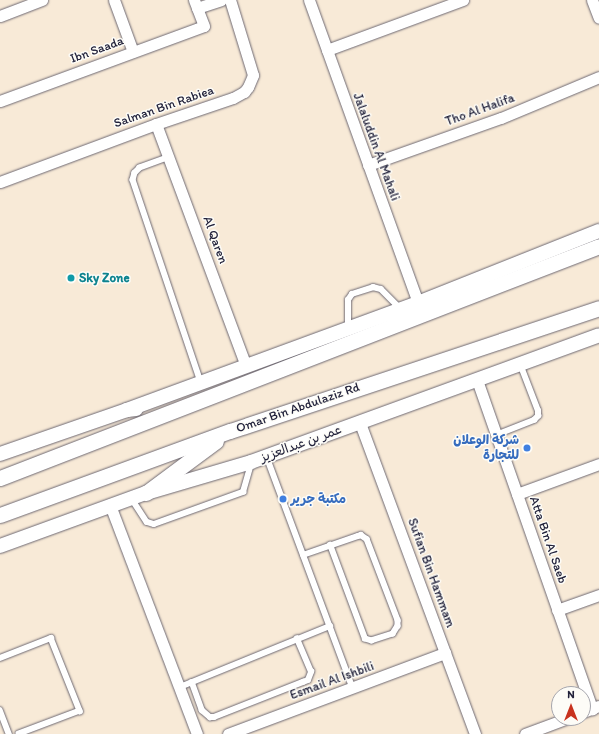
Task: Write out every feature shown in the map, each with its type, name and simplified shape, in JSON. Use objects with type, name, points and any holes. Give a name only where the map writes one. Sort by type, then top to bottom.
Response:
[{"type":"main road","points":[[0,478],[599,246]]},
{"type":"main road","name":"Omar Bin Abdulaziz Rd","points":[[0,515],[230,431],[599,308]]},
{"type":"main road","points":[[146,493],[230,431]]},
{"type":"street","points":[[0,16],[42,0]]},
{"type":"street","points":[[114,0],[133,52]]},
{"type":"street","points":[[196,4],[221,0]]},
{"type":"street","name":"Salman Bin Rabiea","points":[[0,182],[156,124],[233,98],[244,92],[248,87],[253,74],[230,0]]},
{"type":"street","name":"Jalaluddin Al Mahali","points":[[309,0],[418,303]]},
{"type":"street","points":[[327,50],[463,0]]},
{"type":"street","points":[[592,0],[599,18]]},
{"type":"street","name":"Ibn Saada","points":[[0,101],[204,26],[196,4]]},
{"type":"street","name":"Tho Al Halifa","points":[[368,165],[501,118],[599,77]]},
{"type":"street","name":"Al Qaren","points":[[156,124],[170,157],[246,366]]},
{"type":"street","points":[[0,454],[128,410],[418,303],[599,231]]},
{"type":"street","name":"عمر بن عبدالعزيز","points":[[0,546],[110,505],[251,462],[599,335]]},
{"type":"street","name":"Atta Bin Al Saeb","points":[[477,380],[583,686]]},
{"type":"street","points":[[128,410],[192,404]]},
{"type":"street","name":"Sufian Bin Hammam","points":[[360,423],[474,734]]},
{"type":"street","points":[[517,494],[599,464]]},
{"type":"street","points":[[110,505],[198,734]]},
{"type":"street","points":[[557,610],[599,595]]},
{"type":"street","name":"Esmail Al Ishbili","points":[[228,734],[445,653]]},
{"type":"street","points":[[525,734],[551,724]]},
{"type":"lane","points":[[170,157],[140,168],[135,173],[133,180],[201,382]]},
{"type":"lane","points":[[348,329],[348,300],[352,294],[373,287],[381,289],[401,309]]},
{"type":"lane","points":[[496,435],[534,420],[538,416],[538,411],[520,364]]},
{"type":"lane","points":[[267,456],[353,688]]},
{"type":"lane","points":[[132,498],[147,522],[154,524],[243,492],[251,462]]},
{"type":"lane","points":[[304,555],[361,535],[367,539],[398,620],[398,626],[393,634],[372,641],[365,639],[330,546]]},
{"type":"lane","points":[[180,686],[330,626]]},
{"type":"lane","points":[[0,658],[51,638],[80,711],[19,734]]},
{"type":"lane","points":[[192,682],[202,710],[210,717],[214,717],[308,680],[311,672],[297,639]]},
{"type":"lane","points":[[0,710],[9,734]]},
{"type":"place","name":"Sky Zone","points":[[71,278]]},
{"type":"place","name":"شركة الوعلان للتجارة","points":[[527,448]]},
{"type":"place","name":"مكتبة جرير","points":[[283,499]]}]
